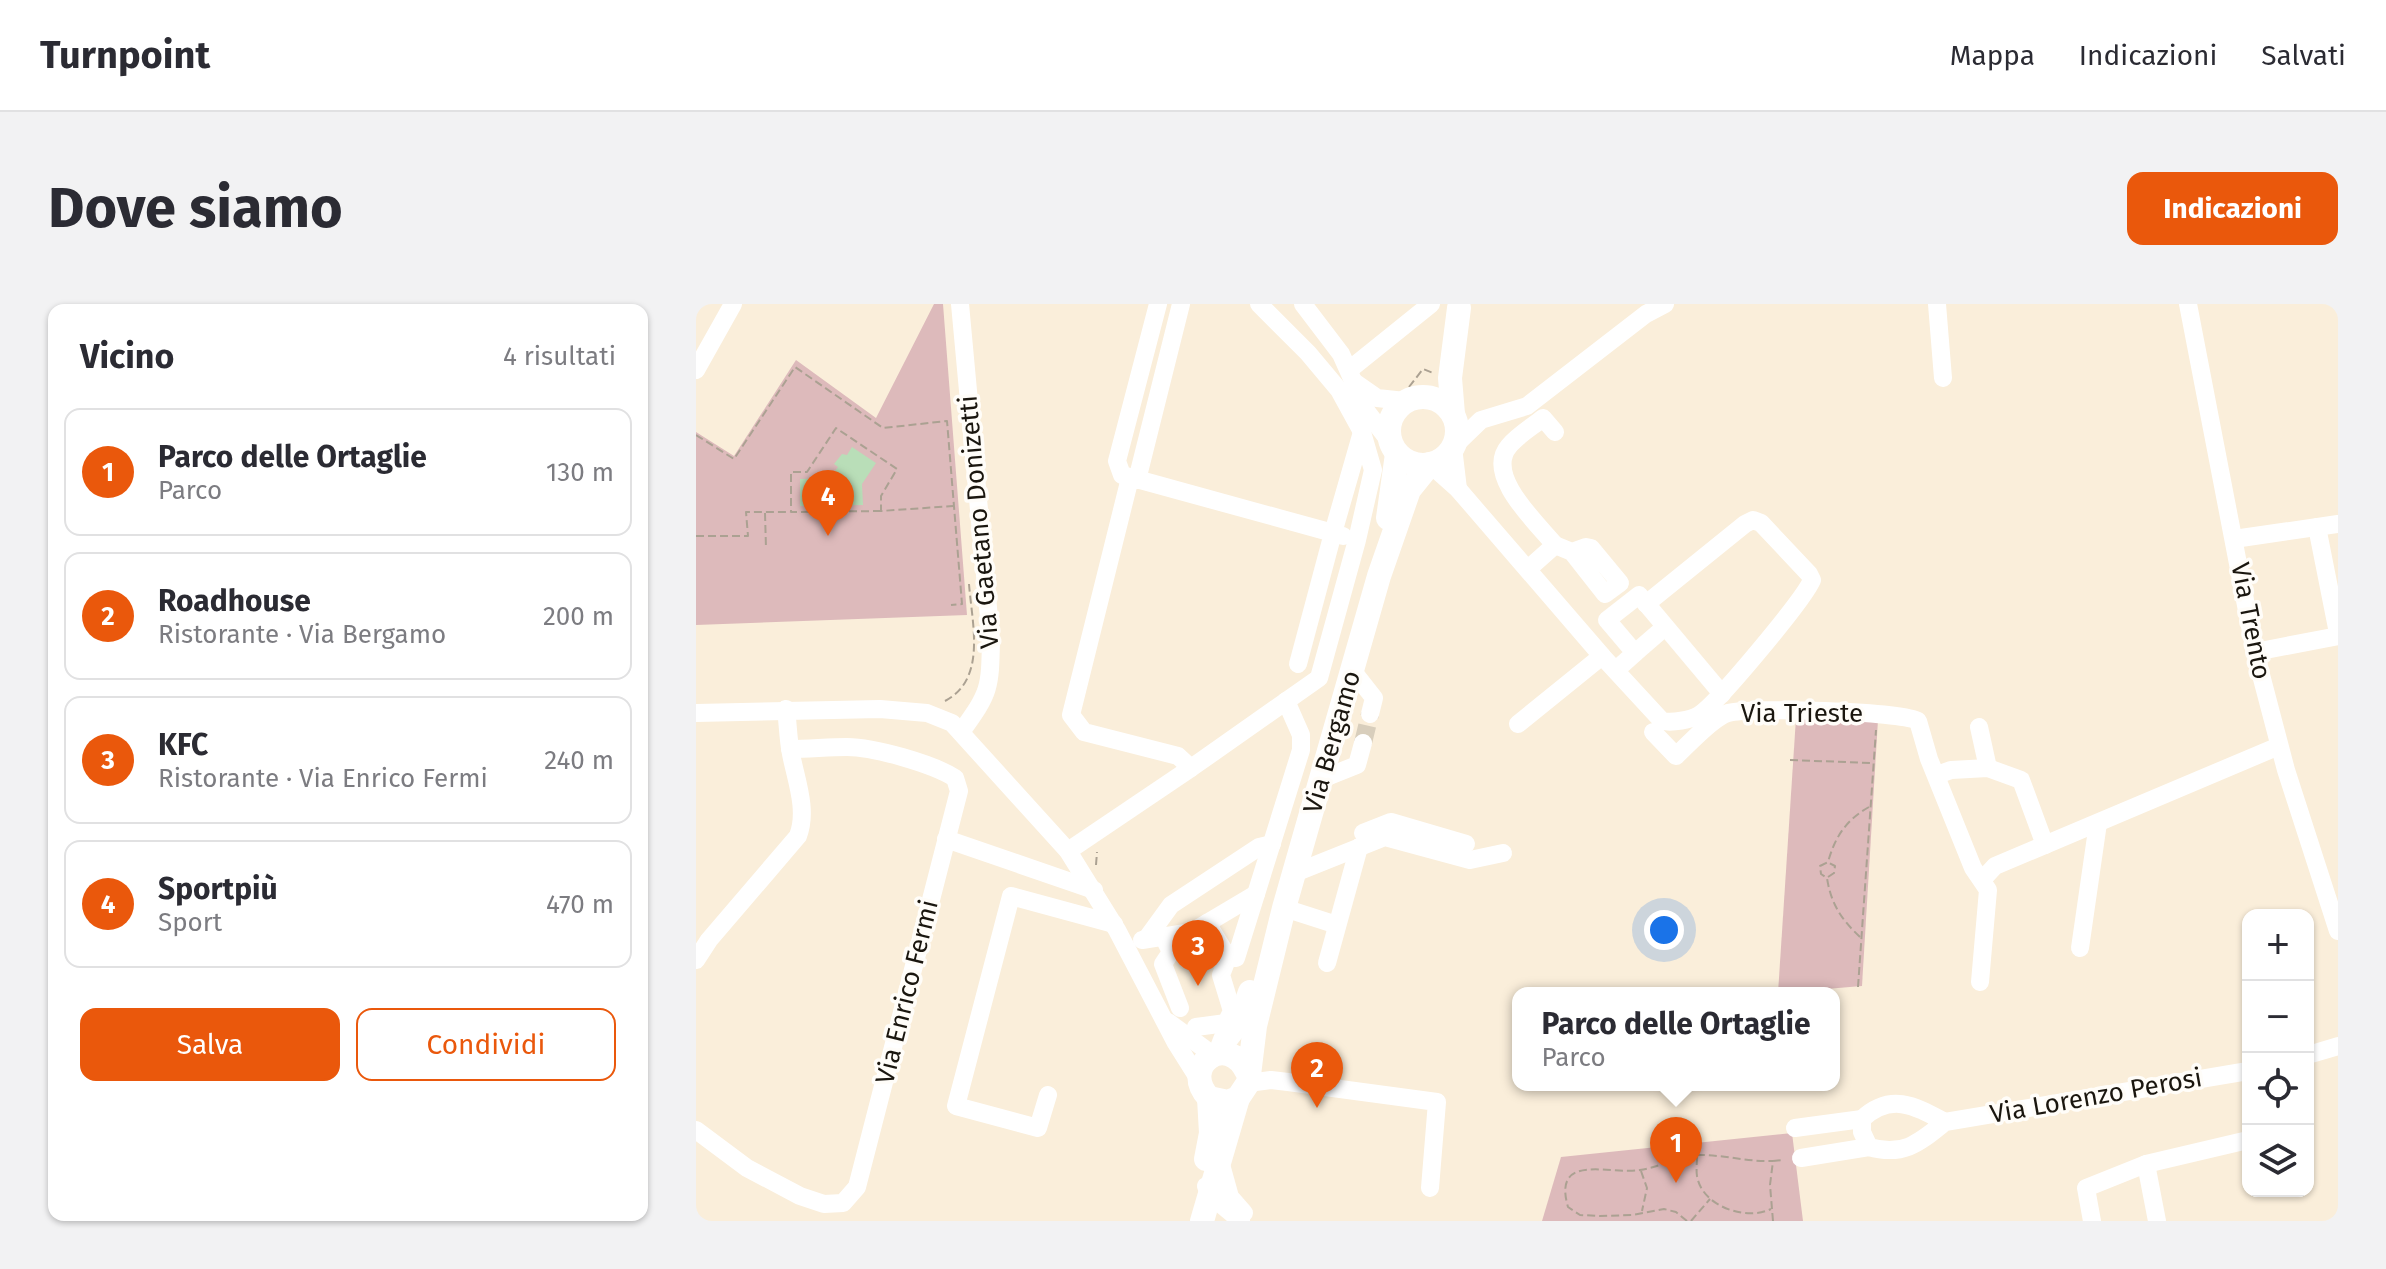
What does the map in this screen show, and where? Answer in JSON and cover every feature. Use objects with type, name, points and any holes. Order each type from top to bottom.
[{"type":"main road","points":[[1459,306],[1450,378],[1457,431],[1453,447],[1444,458],[1418,465],[1407,461],[1394,448],[1389,427],[1394,412],[1434,374],[1459,306]]},
{"type":"main road","points":[[1408,397],[1438,400],[1453,414]]},
{"type":"main road","name":"Via Bergamo","points":[[1379,576],[1394,448]]},
{"type":"main road","name":"Via Bergamo","points":[[1188,1221],[1244,1084],[1284,908],[1379,576],[1409,490],[1430,464]]},
{"type":"main road","name":"Via Bergamo","points":[[1216,1054],[1240,1021],[1284,908]]},
{"type":"main road","points":[[1216,1054],[1235,1056],[1243,1062],[1244,1084],[1228,1102],[1204,1088],[1201,1067],[1216,1054]]},
{"type":"main road","name":"Via Bergamo","points":[[1202,1221],[1210,1195],[1213,1160],[1204,1088]]},
{"type":"street","points":[[696,370],[733,304]]},
{"type":"street","name":"Via Gaetano Donizetti","points":[[960,304],[991,640],[990,679],[984,700],[961,732]]},
{"type":"street","points":[[1158,304],[1117,461],[1122,475],[1357,540]]},
{"type":"street","points":[[1181,304],[1071,715],[1084,732],[1178,756],[1191,768]]},
{"type":"street","points":[[1303,304],[1323,328],[1367,412],[1394,448]]},
{"type":"street","points":[[1350,375],[1431,304]]},
{"type":"street","points":[[1458,489],[1453,447],[1481,420],[1527,406],[1646,314],[1665,304]]},
{"type":"street","points":[[1937,304],[1943,378]]},
{"type":"street","name":"Via Trento","points":[[2188,304],[2255,652],[2279,746],[2338,931]]},
{"type":"street","points":[[1068,851],[1319,678],[1373,470],[1362,432],[1339,390],[1269,307]]},
{"type":"street","points":[[1350,375],[1377,398],[1408,397]]},
{"type":"street","points":[[1453,414],[1481,420]]},
{"type":"street","points":[[1528,569],[1563,548],[1515,496],[1504,480],[1502,468],[1508,447],[1543,418],[1555,432]]},
{"type":"street","points":[[1298,664],[1362,432]]},
{"type":"street","points":[[1430,464],[1458,489],[1662,721],[1670,723],[1698,715],[1722,694],[1812,580],[1761,523],[1753,520],[1646,604]]},
{"type":"street","points":[[2234,539],[2338,524]]},
{"type":"street","points":[[2255,652],[2338,634],[2317,527]]},
{"type":"street","points":[[1635,653],[1607,620],[1639,595],[1722,694]]},
{"type":"street","points":[[1616,670],[1665,627]]},
{"type":"street","points":[[1518,724],[1602,656]]},
{"type":"street","points":[[1352,670],[1374,698],[1370,714]]},
{"type":"street","points":[[696,702],[725,701]]},
{"type":"street","points":[[1228,957],[1236,958],[1301,750],[1301,735],[1286,701]]},
{"type":"street","points":[[696,960],[709,940],[798,836],[803,814],[790,749],[786,709]]},
{"type":"street","points":[[696,713],[880,709],[927,713],[952,723],[1095,883],[1127,948],[1173,1014],[1216,1054]]},
{"type":"street","name":"Via Trieste","points":[[1653,732],[1676,756],[1727,713],[1877,713],[1908,716],[1918,721],[1929,759],[1973,868],[1988,890],[1980,982]]},
{"type":"street","points":[[1979,727],[1988,768]]},
{"type":"street","points":[[1322,779],[1357,765],[1363,743]]},
{"type":"street","points":[[1983,879],[1995,866],[2279,746]]},
{"type":"street","name":"Via Enrico Fermi","points":[[696,1130],[747,1168],[800,1196],[824,1204],[843,1203],[857,1187],[959,791],[955,778],[940,769],[851,747],[790,749]]},
{"type":"street","points":[[1937,775],[1951,770],[1988,768],[2021,780],[2045,845]]},
{"type":"street","points":[[1297,865],[1391,822],[1466,844]]},
{"type":"street","points":[[2080,948],[2098,823]]},
{"type":"street","points":[[1297,865],[1385,837],[1470,860],[1503,853]]},
{"type":"street","points":[[946,839],[1095,883]]},
{"type":"street","points":[[1155,937],[1171,905],[1259,847],[1272,844]]},
{"type":"street","points":[[1327,963],[1359,847]]},
{"type":"street","points":[[1127,948],[1155,937],[1192,932],[1256,894]]},
{"type":"street","points":[[1048,1095],[1038,1128],[956,1106],[1011,896],[1114,924]]},
{"type":"street","points":[[1284,908],[1337,925]]},
{"type":"street","points":[[1207,923],[1228,957]]},
{"type":"street","points":[[1155,937],[1171,952],[1163,964],[1176,1043],[1204,1088]]},
{"type":"street","points":[[1196,1027],[1226,1023],[1232,1011],[1221,975],[1228,957]]},
{"type":"street","points":[[2314,1053],[2338,1046]]},
{"type":"street","name":"Via Lorenzo Perosi","points":[[1801,1158],[1869,1147],[1882,1151],[1914,1146],[1945,1122],[2242,1072]]},
{"type":"street","points":[[1244,1084],[1271,1080],[1437,1102],[1430,1188]]},
{"type":"street","points":[[1795,1128],[1862,1119],[1874,1108],[1908,1103],[1945,1122]]},
{"type":"street","points":[[1862,1119],[1862,1132],[1869,1147]]},
{"type":"street","points":[[2092,1221],[2086,1188],[2146,1164],[2242,1141]]},
{"type":"street","points":[[1213,1160],[1230,1197],[1252,1221]]},
{"type":"street","points":[[2146,1164],[2157,1221]]},
{"type":"street","points":[[1210,1195],[1229,1219]]},
{"type":"path","points":[[696,435],[734,459],[795,367],[883,428],[947,421],[962,604],[951,605]]},
{"type":"path","points":[[1408,397],[1423,369],[1434,374]]},
{"type":"path","points":[[791,512],[791,472],[807,472],[836,428],[897,469],[881,496],[881,511]]},
{"type":"path","points":[[696,536],[748,536],[746,512],[881,511],[954,506]]},
{"type":"path","points":[[765,512],[766,548]]},
{"type":"path","points":[[944,702],[958,694],[972,672],[974,648],[969,586]]},
{"type":"path","points":[[1858,987],[1877,713]]},
{"type":"path","points":[[1790,760],[1873,763]]},
{"type":"path","points":[[1861,938],[1835,909],[1827,878],[1821,874],[1820,866],[1828,862],[1842,829],[1855,815],[1870,807]]},
{"type":"path","points":[[1095,883],[1096,855],[1102,843]]},
{"type":"path","points":[[1827,878],[1834,873],[1835,866],[1828,862]]},
{"type":"path","points":[[1711,1198],[1689,1221],[1676,1212],[1664,1209],[1642,1213],[1580,1215],[1568,1207],[1564,1193],[1568,1178],[1579,1169],[1641,1170],[1667,1160],[1697,1155],[1749,1162],[1801,1158]]},
{"type":"path","points":[[1697,1155],[1697,1179],[1711,1198],[1727,1210],[1744,1215],[1771,1209]]},
{"type":"path","points":[[1773,1161],[1770,1185],[1773,1221]]},
{"type":"path","points":[[1641,1170],[1647,1188],[1642,1213]]},
{"type":"shaded area","points":[[934,304],[943,304],[967,615],[696,625],[696,432],[734,456],[796,360],[876,418]]},
{"type":"shaded area","points":[[852,447],[876,463],[862,484],[863,505],[800,506],[800,479],[830,478],[838,467],[834,464]]},
{"type":"shaded area","points":[[1796,718],[1878,720],[1862,986],[1778,987]]},
{"type":"shaded area","points":[[1792,1133],[1803,1221],[1542,1221],[1561,1157]]},
{"type":"tunnel","points":[[1363,743],[1370,714]]},
{"type":"place","name":"Sportpiù","points":[[828,536]]},
{"type":"place","name":"KFC","points":[[1198,986]]},
{"type":"place","name":"Roadhouse","points":[[1317,1108]]},
{"type":"place","name":"Parco delle Ortaglie","points":[[1676,1183]]}]
